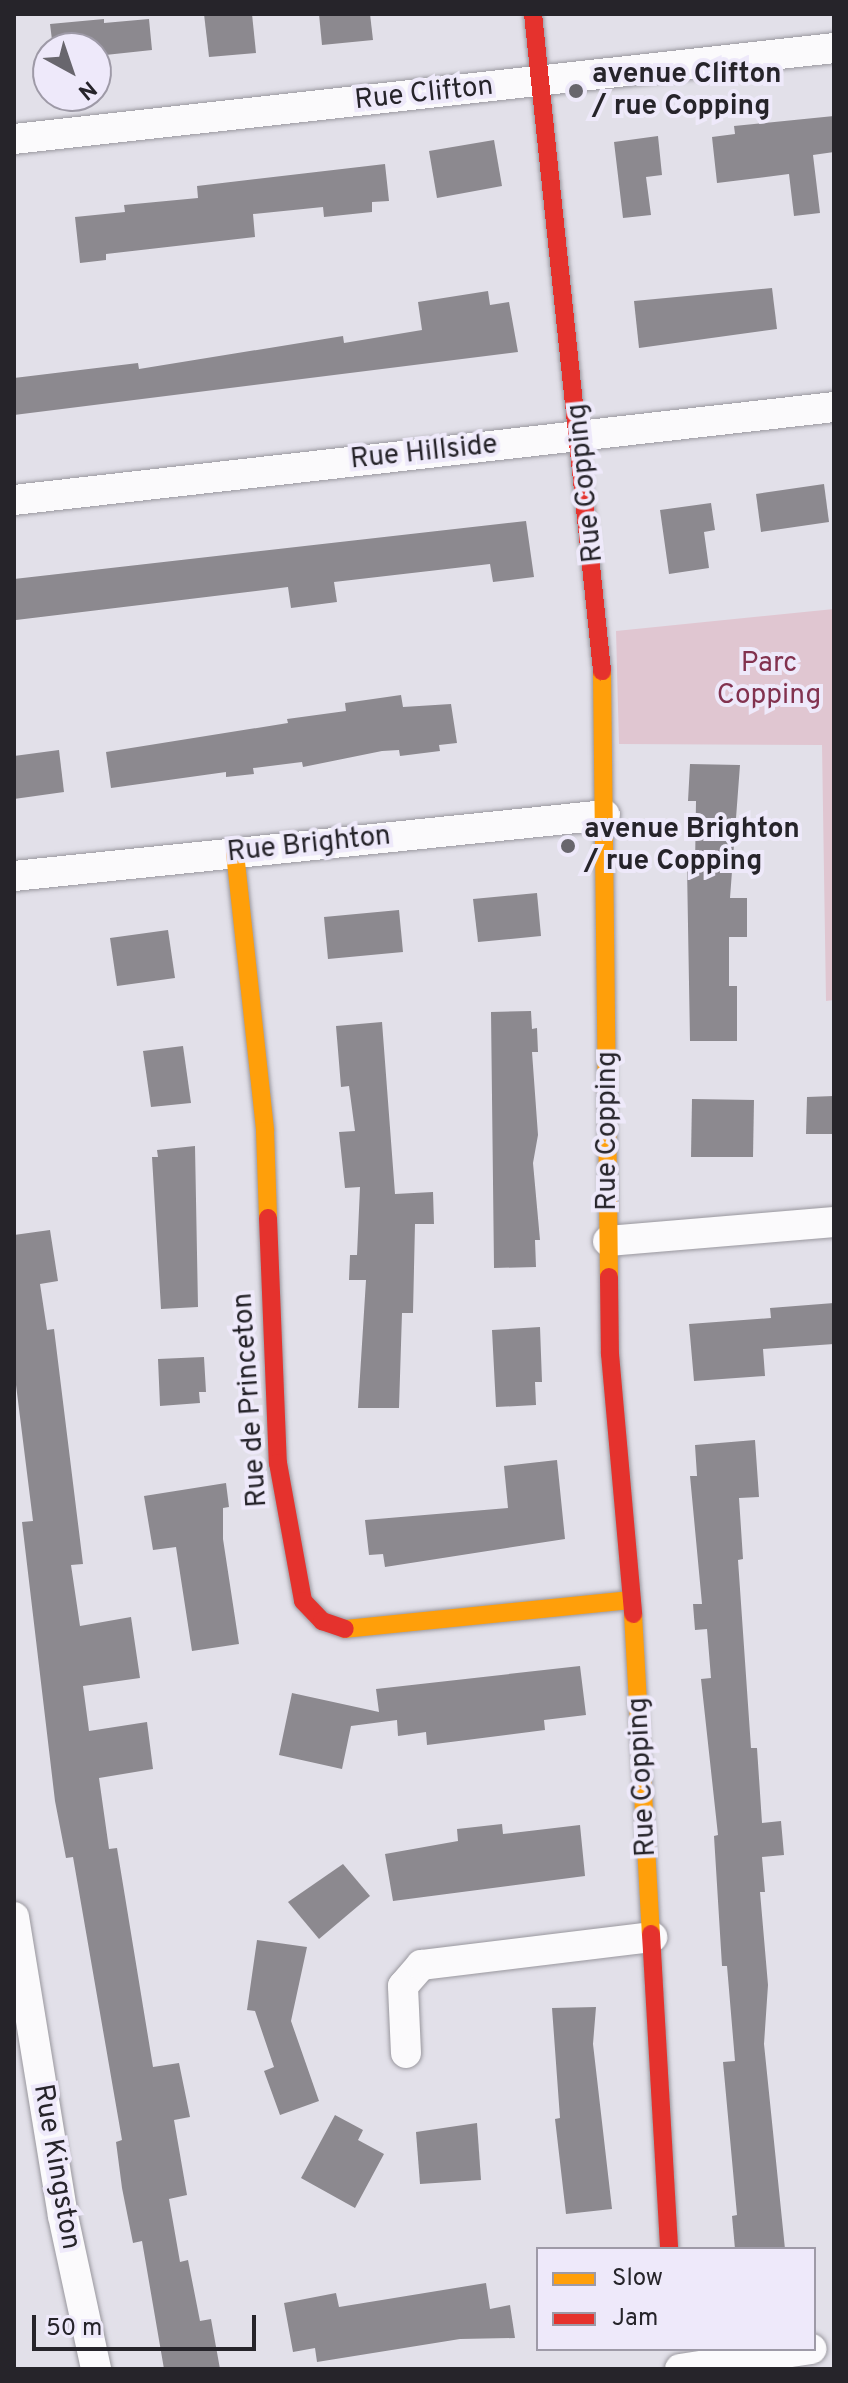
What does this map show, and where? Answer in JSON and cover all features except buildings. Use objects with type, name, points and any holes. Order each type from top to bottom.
[{"type":"street","name":"Rue Copping","points":[[533,14],[582,436],[605,686],[608,1241],[612,1395],[632,1600],[669,2247]]},
{"type":"street","name":"Rue Clifton","points":[[14,139],[834,48]]},
{"type":"street","name":"Rue Hillside","points":[[14,500],[834,407]]},
{"type":"street","name":"Rue Brighton","points":[[14,876],[605,815]]},
{"type":"street","name":"Rue de Princeton","points":[[235,853],[265,1131],[278,1463],[303,1601],[322,1621],[348,1630],[632,1600]]},
{"type":"street","points":[[608,1241],[834,1222]]},
{"type":"street","name":"Rue Kingston","points":[[14,1917],[63,2216],[96,2369]]},
{"type":"street","points":[[406,2053],[403,1986],[421,1965],[652,1937]]},
{"type":"street","points":[[680,2369],[799,2351]]},
{"type":"green space","name":"Parc Copping","points":[[834,609],[834,1000],[826,1001],[822,745],[619,744],[616,631]]},
{"type":"traffic: slow","points":[[602,671],[609,1277]]},
{"type":"traffic: slow","points":[[235,853],[265,1131],[268,1218]]},
{"type":"traffic: slow","points":[[345,1629],[632,1600]]},
{"type":"traffic: slow","points":[[633,1614],[651,1934]]},
{"type":"traffic: jam","points":[[533,14],[602,671]]},
{"type":"traffic: jam","points":[[268,1218],[278,1463],[303,1601],[322,1621],[345,1629]]},
{"type":"traffic: jam","points":[[609,1277],[610,1354],[633,1614]]},
{"type":"traffic: jam","points":[[651,1934],[669,2247]]},
{"type":"place","name":"avenue Clifton / rue Copping","points":[[576,91]]},
{"type":"place","name":"avenue Brighton / rue Copping","points":[[568,846]]}]
